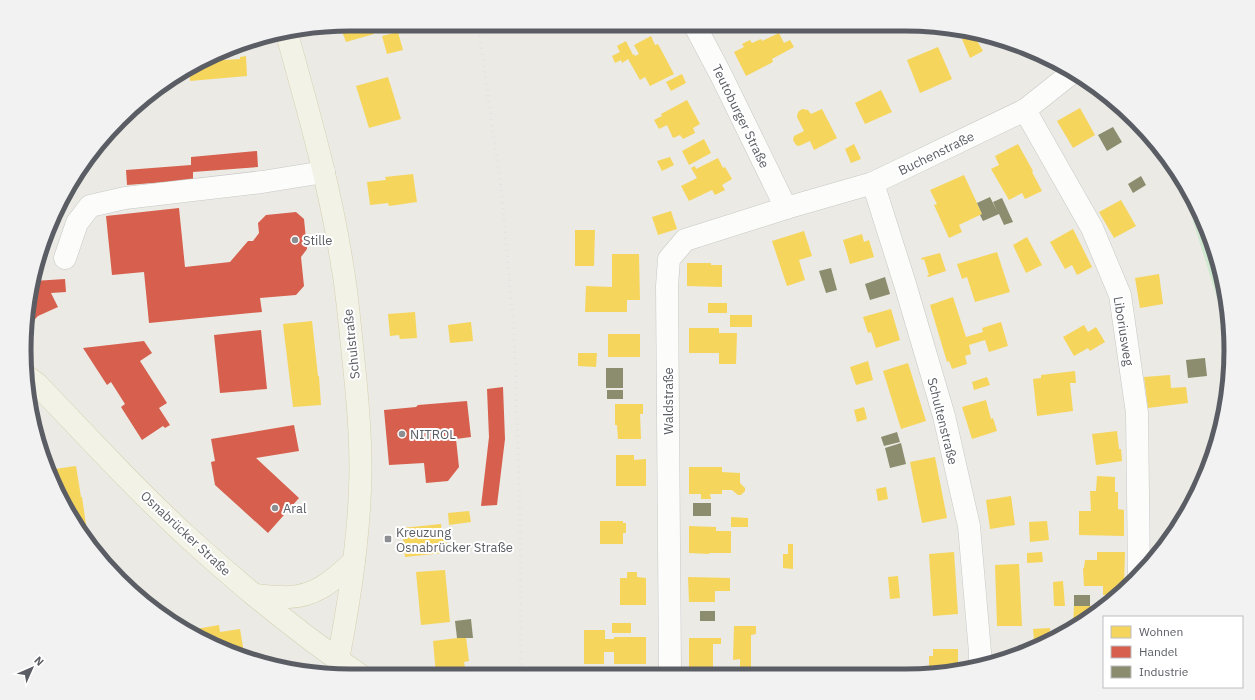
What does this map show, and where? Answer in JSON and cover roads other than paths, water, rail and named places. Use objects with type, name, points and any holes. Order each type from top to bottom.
[{"type":"main road","name":"Schulstraße","points":[[288,37],[324,172],[342,264],[356,379],[360,488],[358,530],[346,616],[336,668]]},
{"type":"main road","name":"Osnabrücker Straße","points":[[33,381],[192,541],[336,668]]},
{"type":"main road","points":[[254,595],[283,598],[300,596],[319,590],[336,579],[354,561]]},
{"type":"street","name":"Teutoburger Straße","points":[[698,31],[721,75],[786,208]]},
{"type":"street","name":"Buchenstraße","points":[[786,208],[873,183],[1025,110],[1068,76]]},
{"type":"street","name":"Liboriusweg","points":[[1025,110],[1092,228],[1120,295],[1137,413],[1140,566]]},
{"type":"street","points":[[65,258],[77,223],[90,206],[125,198],[262,182],[324,172]]},
{"type":"street","name":"Schultenstraße","points":[[873,183],[944,416],[967,518],[980,660]]},
{"type":"street","name":"Waldstraße","points":[[670,669],[667,286],[669,259],[685,240],[786,208]]},
{"type":"railway","points":[[478,31],[501,188],[514,331],[520,514],[521,669]]},
{"type":"place","name":"Stille","points":[[295,240]]},
{"type":"place","name":"NITROL","points":[[402,434]]},
{"type":"place","name":"Aral","points":[[275,508]]},
{"type":"place","name":"Kreuzung Osnabrücker Straße","points":[[388,539]]}]
